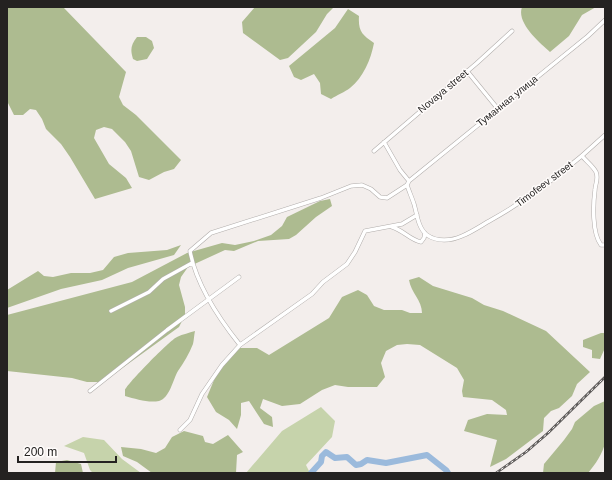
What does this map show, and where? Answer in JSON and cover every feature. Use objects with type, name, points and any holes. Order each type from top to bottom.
[{"type":"street","name":"Туманная улица","points":[[192,263],[190,251],[211,234],[321,198],[351,186],[362,185],[371,189],[380,196],[387,198],[408,183],[588,36],[605,20]]},
{"type":"street","name":"Novaya street","points":[[374,150],[512,31]]},
{"type":"street","points":[[467,71],[498,109]]},
{"type":"street","name":"Timofeev street","points":[[425,233],[433,238],[446,240],[463,236],[478,228],[517,205],[582,156],[605,135]]},
{"type":"street","points":[[384,142],[408,183],[417,215],[425,233],[424,238],[421,242],[417,241],[399,229],[389,226]]},
{"type":"street","points":[[582,156],[596,172],[597,180],[595,187],[594,211],[596,230],[598,241],[601,245],[605,245]]},
{"type":"street","points":[[180,430],[190,420],[202,394],[222,364],[240,345],[312,294],[323,282],[346,264],[355,252],[365,231],[402,224],[417,215]]},
{"type":"street","points":[[112,311],[149,292],[163,279],[192,263],[222,322],[240,345]]},
{"type":"street","points":[[90,391],[239,277]]},
{"type":"green space","points":[[7,7],[63,7],[126,72],[119,97],[123,105],[136,115],[181,160],[174,169],[164,172],[149,180],[139,177],[131,151],[125,142],[112,129],[104,127],[96,130],[94,138],[109,164],[126,178],[132,188],[95,199],[70,157],[61,144],[46,129],[36,110],[30,109],[23,115],[14,115],[7,101]]},
{"type":"green space","points":[[255,7],[334,7],[327,14],[316,32],[288,58],[280,60],[243,33],[242,22]]},
{"type":"green space","points":[[522,7],[596,7],[582,15],[569,36],[550,52],[535,38],[522,20]]},
{"type":"green space","points":[[348,9],[359,16],[360,29],[366,38],[374,43],[369,62],[363,74],[355,84],[331,99],[321,94],[320,83],[314,74],[301,80],[294,77],[289,66],[335,28]]},
{"type":"green space","points":[[137,37],[146,37],[152,41],[154,48],[147,59],[137,61],[133,59],[132,47],[133,42]]},
{"type":"green space","points":[[330,199],[332,206],[289,239],[258,241],[234,251],[225,250],[188,267],[181,277],[179,285],[185,307],[185,315],[179,327],[103,382],[87,382],[72,378],[7,371],[7,315],[132,282],[187,253],[222,243],[235,245],[254,241],[271,235],[282,226],[287,217],[320,201]]},
{"type":"green space","points":[[181,245],[174,255],[128,268],[102,280],[61,289],[7,308],[7,290],[38,271],[44,276],[53,277],[71,273],[90,273],[103,270],[114,257],[128,253],[167,250]]},
{"type":"green space","points":[[419,277],[433,286],[472,298],[484,305],[503,311],[546,331],[590,372],[577,384],[572,396],[559,408],[551,411],[544,418],[543,431],[506,459],[490,467],[497,440],[464,431],[468,420],[487,414],[507,415],[506,410],[492,400],[463,397],[462,391],[464,380],[457,368],[420,345],[397,345],[386,351],[381,363],[385,377],[377,387],[348,387],[335,385],[322,390],[300,404],[282,406],[263,399],[260,408],[272,417],[273,427],[264,424],[249,401],[241,403],[241,415],[237,429],[229,420],[216,412],[207,397],[225,359],[240,348],[257,348],[269,355],[329,318],[342,297],[358,290],[367,295],[374,306],[384,310],[402,310],[410,313],[422,313],[422,308],[409,280]]},
{"type":"green space","points":[[195,331],[193,344],[190,351],[176,374],[169,392],[163,399],[159,401],[151,401],[125,396],[125,390],[140,371],[166,346],[177,337]]},
{"type":"green space","points":[[601,333],[605,333],[605,348],[600,359],[592,358],[592,350],[583,347],[583,340]]},
{"type":"green space","points":[[605,401],[605,443],[598,459],[588,473],[543,473],[544,464],[564,440],[575,422],[594,406]]},
{"type":"green space","points":[[321,407],[335,421],[332,437],[306,465],[310,473],[246,473],[282,431]]},
{"type":"green space","points":[[184,431],[203,436],[205,442],[213,444],[228,435],[243,452],[237,455],[236,473],[152,473],[137,462],[123,456],[121,447],[141,449],[156,453],[165,448],[172,437]]},
{"type":"green space","points":[[83,437],[104,440],[122,459],[141,473],[93,473],[90,470],[84,453],[64,446]]},
{"type":"green space","points":[[67,460],[81,464],[83,473],[55,473],[56,462]]},
{"type":"waterway","points":[[311,473],[321,462],[322,456],[326,452],[335,458],[347,457],[356,465],[367,460],[386,463],[427,455],[448,473]]},
{"type":"railway","points":[[496,473],[526,452],[548,433],[605,377]]}]
